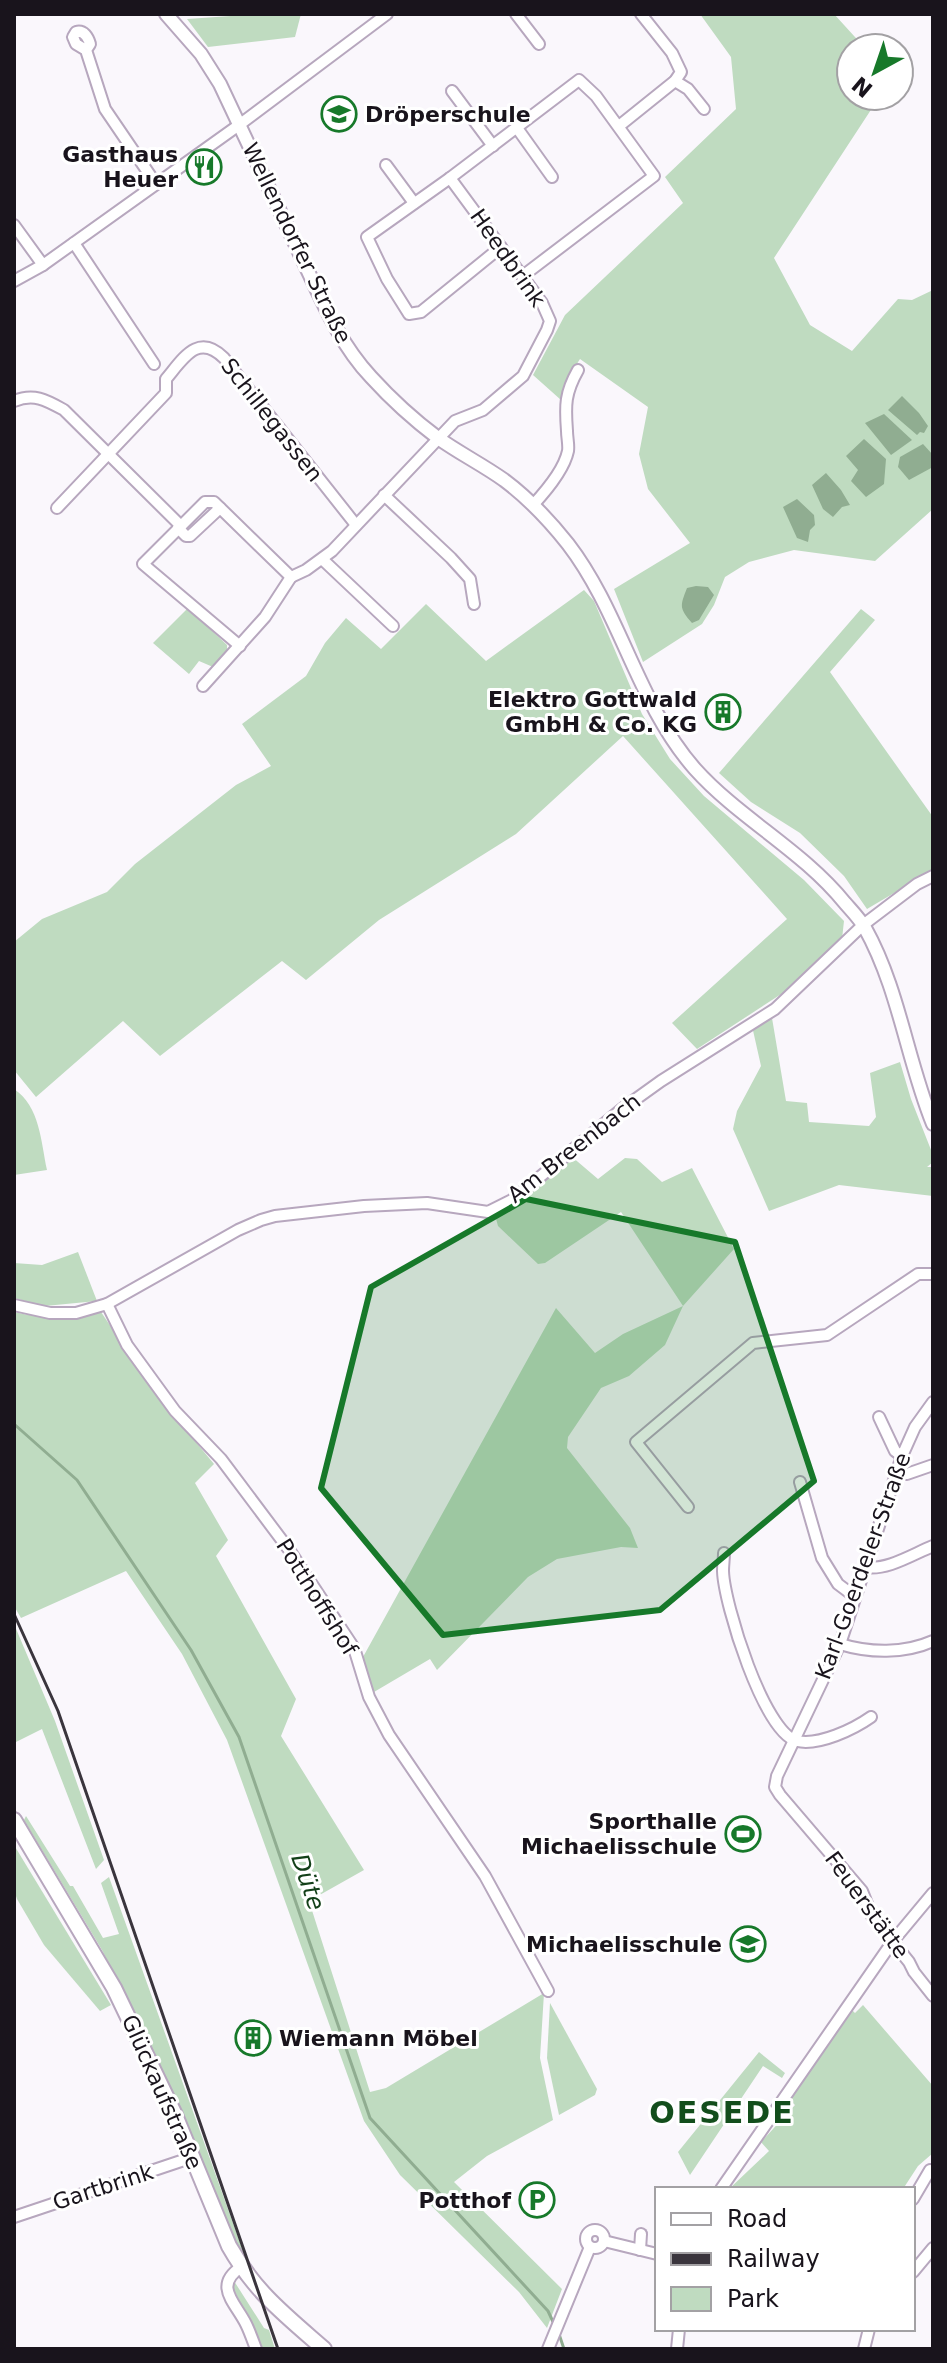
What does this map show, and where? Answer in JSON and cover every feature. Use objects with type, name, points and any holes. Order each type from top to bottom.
[{"type":"main road","name":"Glückaufstraße","points":[[14,1820],[114,1988],[156,2071],[229,2246],[241,2267],[259,2291],[324,2349]]},
{"type":"street","name":"Wellendorfer Straße","points":[[166,14],[201,54],[220,84],[319,297],[346,344],[368,374],[439,438],[505,481],[533,505],[580,561],[605,605],[652,706],[672,739],[696,769],[735,807],[834,889],[863,925],[882,964],[933,1124]]},
{"type":"street","points":[[14,281],[43,265],[239,125],[387,14]]},
{"type":"street","points":[[516,14],[539,44]]},
{"type":"street","points":[[619,126],[675,81],[681,72],[672,53],[641,14]]},
{"type":"street","points":[[86,50],[105,109],[156,184]]},
{"type":"street","points":[[501,247],[421,312],[409,314],[387,279],[367,237],[579,80],[596,96],[654,176],[524,275]]},
{"type":"street","points":[[675,81],[688,89],[704,109]]},
{"type":"street","points":[[452,91],[493,146]]},
{"type":"street","points":[[517,128],[552,177]]},
{"type":"street","points":[[386,165],[414,203]]},
{"type":"street","name":"Heedbrink","points":[[291,577],[322,559],[455,421],[483,410],[523,376],[547,330],[550,321],[542,303],[450,178]]},
{"type":"street","points":[[14,225],[43,265]]},
{"type":"street","points":[[74,243],[154,364]]},
{"type":"street","name":"Schillegassen","points":[[109,454],[166,393],[166,379],[189,353],[208,346],[216,351],[356,525]]},
{"type":"street","points":[[533,505],[564,461],[568,449],[565,409],[568,387],[578,370]]},
{"type":"street","points":[[14,401],[40,397],[64,410],[179,527]]},
{"type":"street","points":[[57,508],[109,454]]},
{"type":"street","points":[[384,495],[470,579],[474,604]]},
{"type":"street","points":[[203,686],[240,646],[265,617],[291,577],[214,502],[205,502],[143,564],[240,646]]},
{"type":"street","points":[[322,559],[393,626]]},
{"type":"street","name":"Am Breenbach","points":[[14,1305],[50,1313],[76,1313],[107,1304],[238,1230],[275,1216],[427,1203],[488,1212],[512,1200],[622,1109],[661,1081],[775,1009],[863,925],[917,884],[933,876]]},
{"type":"street","points":[[688,1507],[636,1442],[753,1343],[827,1335],[918,1274],[933,1274]]},
{"type":"street","name":"Potthoffshof","points":[[107,1304],[127,1345],[175,1411],[230,1470],[290,1551],[354,1648],[369,1697],[389,1735],[485,1876],[548,1991]]},
{"type":"street","name":"Karl-Goerdeler-Straße","points":[[777,1776],[840,1644],[902,1456],[915,1427],[933,1402]]},
{"type":"street","points":[[879,1417],[895,1451],[902,1456]]},
{"type":"street","points":[[898,1472],[907,1474],[933,1465]]},
{"type":"street","points":[[800,1482],[822,1558],[838,1584],[854,1596]]},
{"type":"street","points":[[865,1567],[883,1567],[933,1546]]},
{"type":"street","points":[[724,1553],[723,1572],[729,1604],[746,1662],[769,1713],[785,1733],[795,1741],[811,1742],[859,1726],[871,1717]]},
{"type":"street","points":[[840,1644],[889,1651],[920,1647],[933,1641]]},
{"type":"street","name":"Feuerstätte","points":[[777,1776],[775,1787],[780,1795],[862,1891],[872,1916],[933,1996]]},
{"type":"street","points":[[722,2187],[893,1941],[933,1893]]},
{"type":"street","name":"Gartbrink","points":[[14,2217],[193,2157]]},
{"type":"street","points":[[915,2196],[930,2170]]},
{"type":"street","points":[[590,2247],[585,2239],[590,2231],[596,2229],[602,2232],[604,2241]]},
{"type":"street","points":[[640,2250],[641,2234]]},
{"type":"street","points":[[604,2241],[655,2254]]},
{"type":"street","points":[[590,2247],[599,2247],[604,2241]]},
{"type":"street","points":[[549,2347],[590,2247]]},
{"type":"street","points":[[915,2270],[933,2248]]},
{"type":"street","points":[[241,2267],[233,2273],[226,2286],[256,2349]]},
{"type":"highlighted area","points":[[526,1199],[735,1242],[814,1481],[660,1610],[443,1635],[321,1488],[371,1287]]},
{"type":"green space","points":[[301,14],[295,37],[208,47],[187,19]]},
{"type":"green space","points":[[700,14],[834,14],[850,32],[835,32],[835,112],[870,112],[774,258],[810,325],[852,351],[898,299],[912,300],[933,290],[933,509],[875,561],[794,550],[749,562],[725,577],[714,605],[702,624],[643,662],[614,589],[690,543],[648,489],[639,454],[648,407],[580,359],[568,378],[561,400],[533,375],[565,315],[683,203],[665,177],[736,109],[731,57]]},
{"type":"green space","points":[[584,590],[594,601],[642,714],[670,759],[704,796],[804,880],[844,921],[842,939],[792,987],[697,1049],[672,1023],[787,919],[623,736],[516,834],[379,920],[306,980],[282,961],[160,1056],[123,1021],[36,1097],[14,1070],[14,942],[42,919],[107,892],[135,864],[236,785],[271,766],[242,724],[306,676],[325,643],[346,618],[381,649],[426,604],[486,661]]},
{"type":"green space","points":[[188,608],[227,645],[227,650],[213,667],[199,661],[189,674],[153,643]]},
{"type":"green space","points":[[861,609],[875,620],[830,672],[933,817],[933,870],[867,909],[844,876],[800,833],[751,802],[719,773]]},
{"type":"green space","points":[[772,1018],[786,1101],[807,1103],[809,1122],[869,1126],[876,1117],[870,1073],[900,1062],[933,1155],[933,1162],[927,1167],[933,1167],[933,1196],[839,1185],[769,1211],[733,1129],[737,1111],[761,1066],[752,1026]]},
{"type":"green space","points":[[14,1089],[23,1096],[34,1115],[47,1170],[14,1175]]},
{"type":"green space","points":[[571,1156],[598,1179],[625,1158],[637,1159],[662,1182],[692,1168],[734,1249],[683,1306],[621,1212],[545,1263],[538,1264],[498,1226],[495,1215]]},
{"type":"green space","points":[[78,1252],[97,1301],[45,1306],[14,1298],[14,1263],[42,1265]]},
{"type":"green space","points":[[683,1306],[665,1345],[629,1376],[601,1388],[568,1437],[567,1448],[630,1528],[638,1548],[621,1547],[557,1559],[528,1577],[437,1670],[430,1659],[374,1692],[363,1657],[556,1308],[595,1353],[623,1334]]},
{"type":"green space","points":[[14,1312],[58,1317],[101,1312],[157,1395],[214,1464],[195,1483],[228,1540],[216,1556],[296,1699],[281,1736],[364,1870],[309,1901],[370,2092],[386,2088],[544,1993],[540,2058],[553,2120],[487,2156],[454,2182],[562,2289],[547,2328],[519,2292],[400,2175],[364,2121],[227,1740],[182,1654],[126,1571],[21,1618],[14,1606]]},
{"type":"green space","points":[[14,1624],[55,1721],[104,1860],[96,1869],[42,1729],[14,1743]]},
{"type":"green space","points":[[26,1816],[103,1938],[119,1934],[101,1883],[109,1877],[248,2265],[239,2254],[161,2069],[102,1950],[24,1820]]},
{"type":"green space","points":[[14,1845],[111,2005],[100,2011],[44,1945],[14,1890]]},
{"type":"green space","points":[[550,2003],[597,2089],[595,2095],[559,2115],[547,2058]]},
{"type":"green space","points":[[863,2005],[933,2086],[933,2153],[918,2166],[904,2187],[731,2187],[769,2151],[761,2142],[795,2105],[789,2099],[852,2010],[855,2013]]},
{"type":"green space","points":[[759,2052],[785,2073],[782,2078],[763,2066],[690,2175],[678,2152]]},
{"type":"green space","points":[[234,2281],[264,2328],[269,2330],[275,2349],[260,2349],[232,2286]]},
{"type":"shaded area","points":[[902,396],[928,426],[924,433],[917,435],[888,410]]},
{"type":"shaded area","points":[[884,414],[912,440],[891,455],[865,423]]},
{"type":"shaded area","points":[[864,439],[886,459],[884,484],[866,497],[851,481],[858,470],[846,456]]},
{"type":"shaded area","points":[[923,444],[933,455],[933,467],[909,480],[898,467],[900,457]]},
{"type":"shaded area","points":[[826,473],[850,505],[842,507],[833,517],[823,509],[812,485]]},
{"type":"shaded area","points":[[797,499],[814,515],[815,525],[810,530],[808,542],[797,538],[783,507]]},
{"type":"shaded area","points":[[708,587],[714,595],[699,620],[692,623],[682,603],[687,588]]},
{"type":"waterway","name":"Düte","points":[[14,1424],[77,1480],[191,1650],[239,1737],[370,2118],[548,2311],[554,2324]]},
{"type":"waterway","name":"Düte","points":[[558,2331],[564,2349]]},
{"type":"railway","points":[[14,1614],[58,1711],[278,2349]]},
{"type":"place","name":"Dröperschule","points":[[339,114]]},
{"type":"place","name":"Gasthaus Heuer","points":[[204,167]]},
{"type":"place","name":"Elektro Gottwald GmbH & Co. KG","points":[[723,712]]},
{"type":"place","name":"Sporthalle Michaelisschule","points":[[743,1834]]},
{"type":"place","name":"Michaelisschule","points":[[748,1944]]},
{"type":"place","name":"Wiemann Möbel","points":[[253,2038]]},
{"type":"place","name":"Potthof","points":[[537,2200]]},
{"type":"district","name":"OESEDE","points":[[722,2112]]}]
